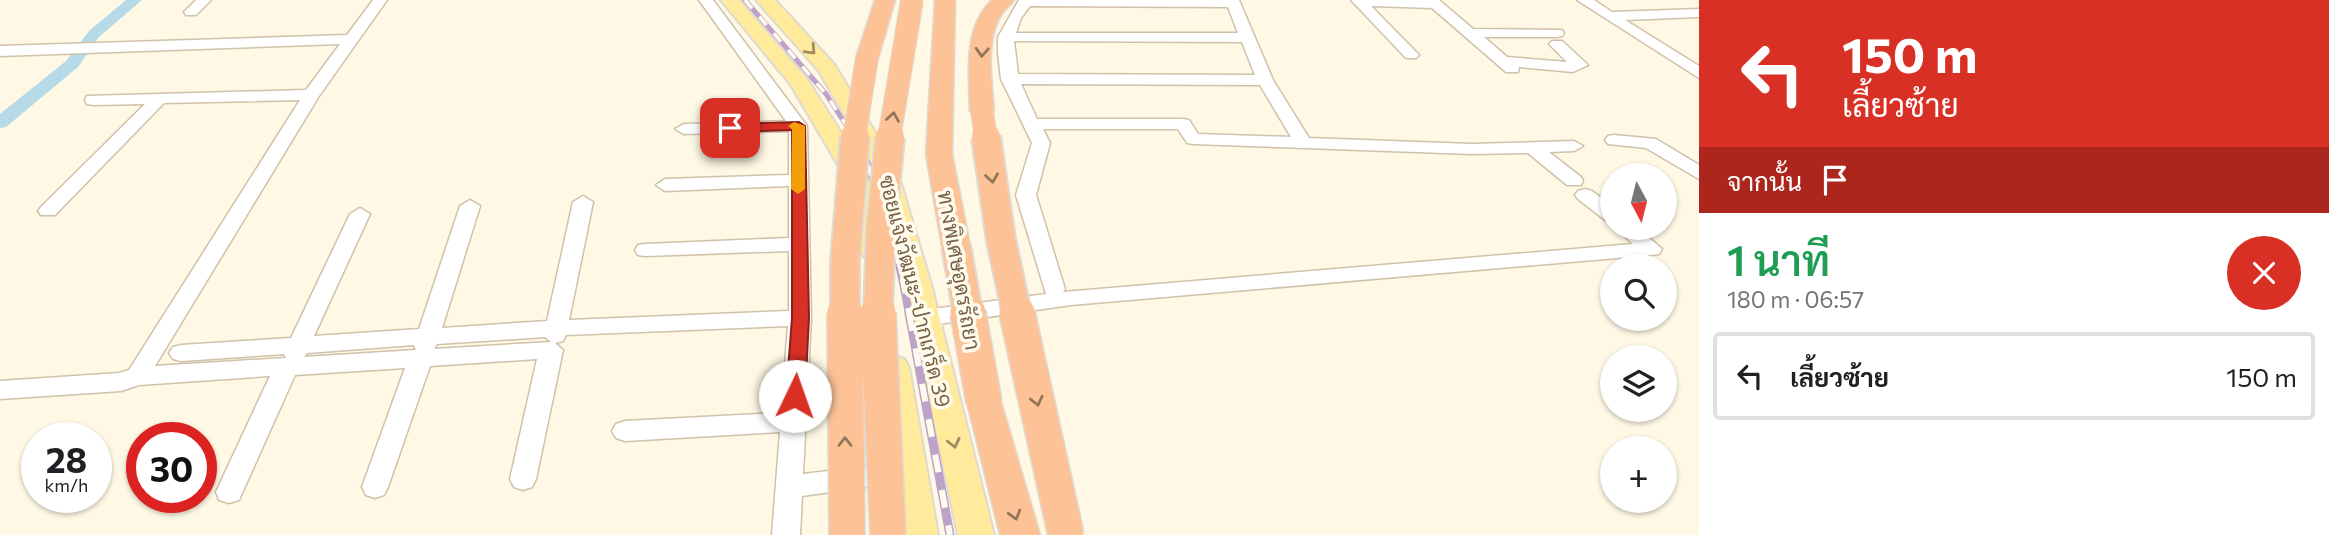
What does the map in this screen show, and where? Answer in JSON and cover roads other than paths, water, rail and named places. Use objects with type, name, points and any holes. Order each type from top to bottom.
[{"type":"highway","points":[[866,0],[864,7],[867,58]]},
{"type":"highway","points":[[847,535],[845,262],[854,141],[867,58],[885,0]]},
{"type":"highway","points":[[888,535],[878,387],[883,209],[892,119],[912,0]]},
{"type":"highway","name":"ทางพิเศษอุดรรัถยา","points":[[945,0],[939,153],[986,414],[1020,535]]},
{"type":"highway","points":[[943,44],[953,0]]},
{"type":"highway","points":[[1019,1],[997,5],[980,44],[982,111],[1001,240],[1066,535]]},
{"type":"main road","name":"ซอยแจ้งวัฒนะ-ปากเกร็ด 39","points":[[730,0],[800,83],[859,180],[882,286],[920,535]]},
{"type":"main road","name":"ซอยแจ้งวัฒนะ-ปากเกร็ด 39","points":[[765,0],[827,68],[885,167],[918,284],[976,535]]},
{"type":"street","points":[[191,12],[204,0]]},
{"type":"street","points":[[137,376],[311,95],[380,0]]},
{"type":"street","points":[[706,0],[799,126],[800,318],[786,535]]},
{"type":"street","points":[[1584,0],[1699,73]]},
{"type":"street","points":[[1662,0],[1678,14],[1699,26]]},
{"type":"street","points":[[1054,289],[1026,195],[1041,143],[1009,79],[1005,37],[1019,1],[1233,1],[1265,80],[1303,143]]},
{"type":"street","points":[[1359,1],[1433,2],[1508,66],[1580,65],[1557,38],[1470,33]]},
{"type":"street","points":[[1359,1],[1411,55]]},
{"type":"street","points":[[1609,16],[1699,13]]},
{"type":"street","points":[[1005,37],[1248,38]]},
{"type":"street","points":[[0,51],[354,39]]},
{"type":"street","points":[[1009,79],[1265,80]]},
{"type":"street","points":[[93,100],[311,95]]},
{"type":"street","points":[[48,211],[159,99]]},
{"type":"street","points":[[1032,124],[1182,124],[1193,139],[1472,149],[1574,146]]},
{"type":"street","points":[[684,129],[799,126]]},
{"type":"street","points":[[1614,140],[1640,141],[1659,146],[1699,173]]},
{"type":"street","points":[[1531,147],[1600,206]]},
{"type":"street","points":[[665,185],[798,180]]},
{"type":"street","points":[[523,479],[583,202]]},
{"type":"street","points":[[375,488],[456,256],[470,206]]},
{"type":"street","points":[[229,492],[360,214]]},
{"type":"street","points":[[925,318],[1071,298],[1652,249],[1641,240]]},
{"type":"street","points":[[645,250],[798,244]]},
{"type":"street","points":[[0,390],[121,382],[137,376],[294,355],[800,318]]},
{"type":"street","points":[[181,353],[294,355]]},
{"type":"street","points":[[625,431],[794,422]]},
{"type":"street","points":[[790,487],[910,472]]},
{"type":"waterway","points":[[0,123],[72,64],[94,34],[135,0]]},
{"type":"railway","points":[[745,0],[826,94],[855,139]]},
{"type":"railway","points":[[855,139],[888,224],[909,314]]},
{"type":"railway","points":[[909,313],[950,535]]}]
